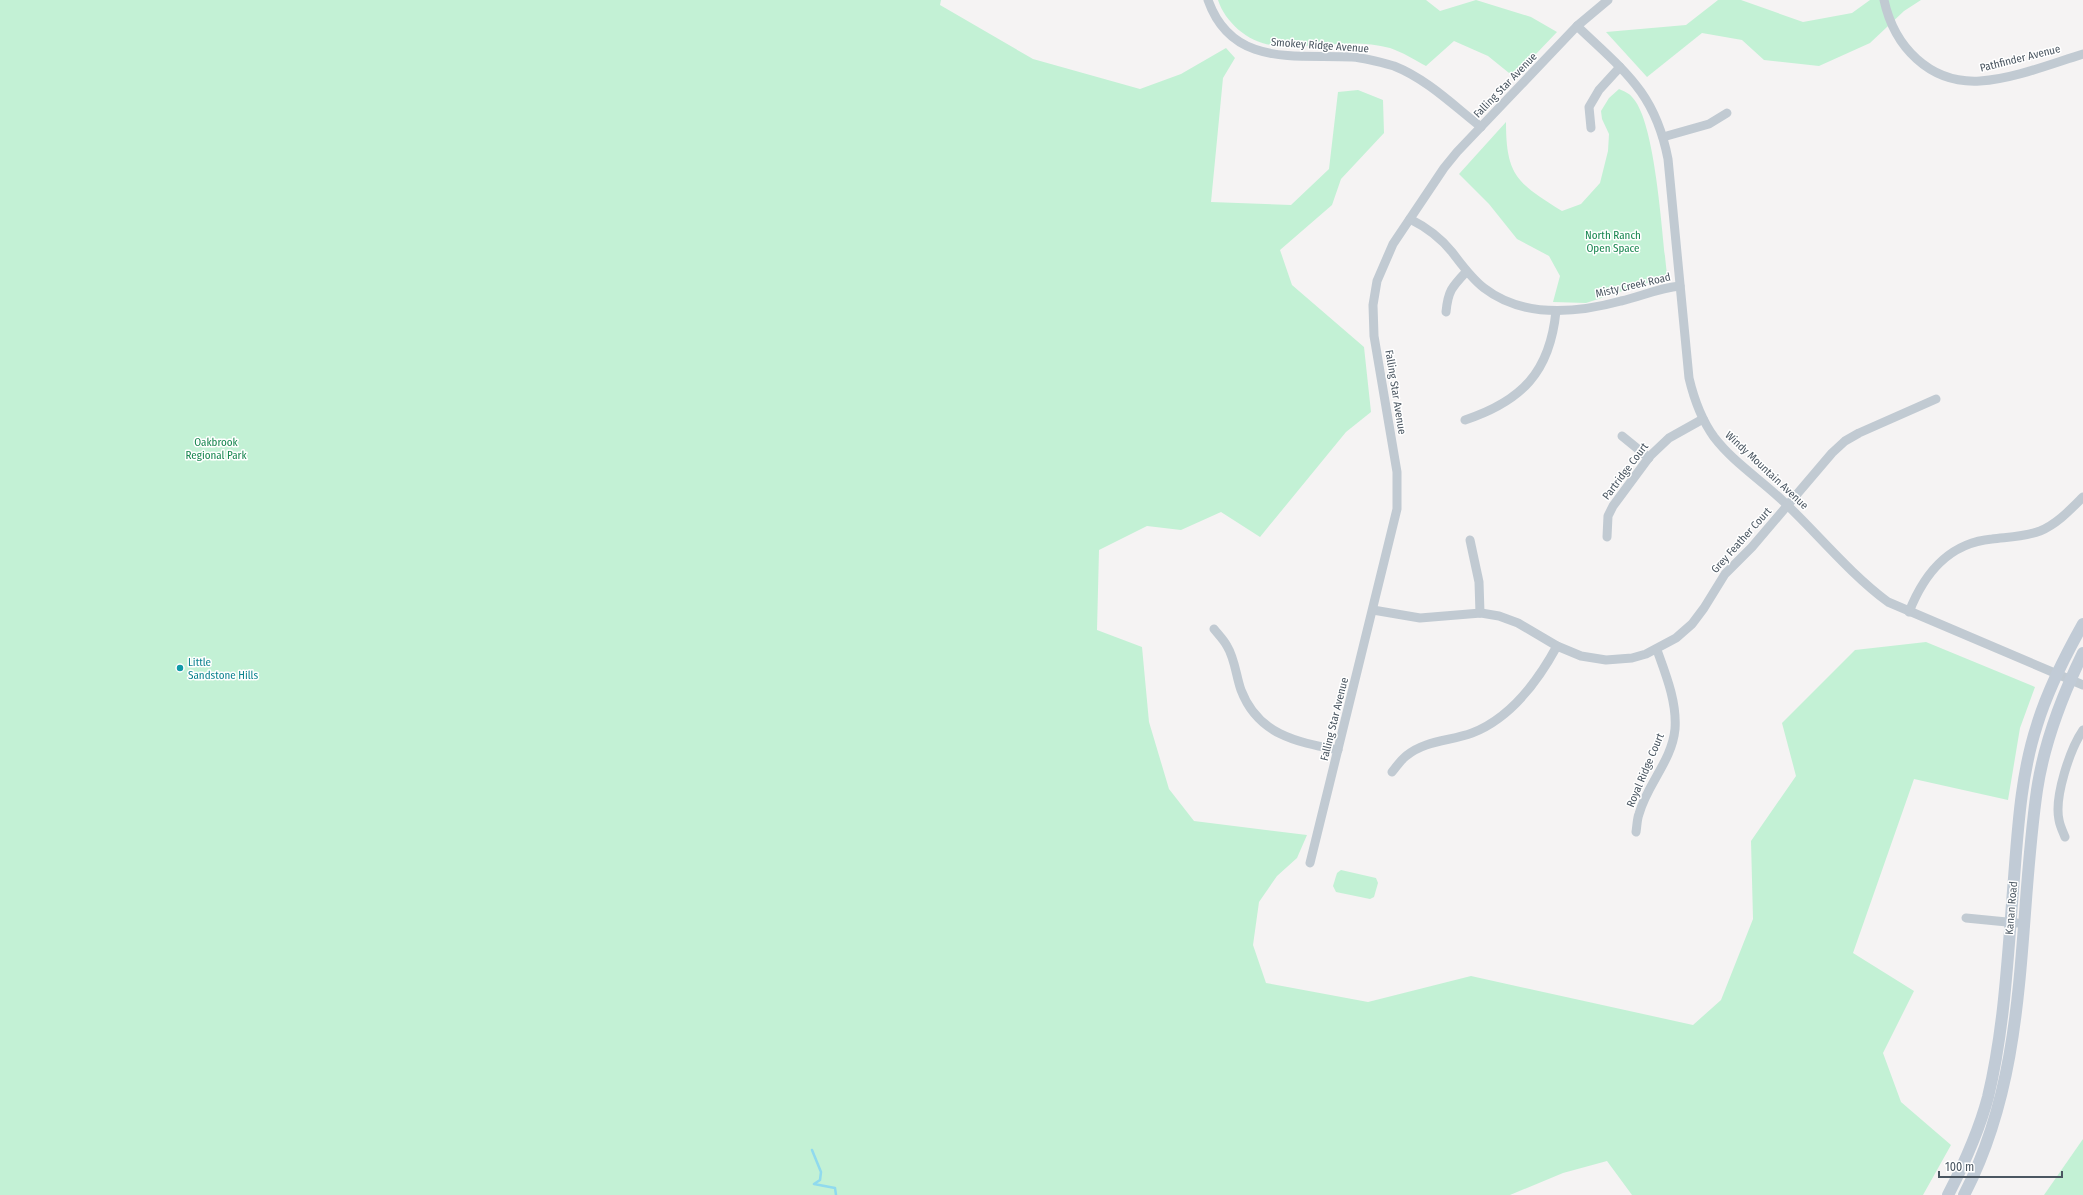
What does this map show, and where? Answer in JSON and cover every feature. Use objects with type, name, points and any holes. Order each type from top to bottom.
[{"type":"main road","name":"Kanan Road","points":[[1948,1195],[1975,1136],[1987,1098],[1996,1058],[2024,779],[2036,726],[2056,673],[2083,624]]},
{"type":"main road","name":"Kanan Road","points":[[1964,1195],[1989,1141],[2003,1091],[2016,1022],[2037,789],[2051,731],[2070,679],[2083,653]]},
{"type":"street","name":"Smokey Ridge Avenue","points":[[1208,0],[1217,18],[1225,28],[1240,41],[1256,51],[1286,56],[1353,57],[1374,60],[1394,67],[1425,83],[1481,127]]},
{"type":"street","name":"Falling Star Avenue","points":[[1310,863],[1395,523],[1398,493],[1397,472],[1374,336],[1373,305],[1377,281],[1384,261],[1444,168],[1577,26],[1608,0]]},
{"type":"street","name":"Pathfinder Avenue","points":[[1884,0],[1888,17],[1893,29],[1908,51],[1922,64],[1942,74],[1964,80],[1988,80],[2083,54]]},
{"type":"street","name":"Windy Mountain Avenue","points":[[1577,26],[1620,67],[1646,98],[1664,136],[1668,160],[1689,378],[1694,398],[1703,419],[1713,436],[1727,452],[1788,506],[1868,587],[1888,602],[2083,685]]},
{"type":"street","points":[[1591,128],[1589,107],[1599,90],[1620,67]]},
{"type":"street","points":[[1664,136],[1709,124],[1727,113]]},
{"type":"street","name":"Misty Creek Road","points":[[1410,219],[1428,228],[1440,239],[1466,272],[1483,288],[1513,305],[1556,311],[1611,304],[1654,290],[1680,286]]},
{"type":"street","points":[[1446,312],[1448,295],[1453,286],[1466,272]]},
{"type":"street","points":[[1465,420],[1487,413],[1504,404],[1531,381],[1542,364],[1549,348],[1554,330],[1556,311]]},
{"type":"street","name":"Grey Feather Court","points":[[1373,610],[1420,618],[1480,613],[1500,616],[1518,623],[1557,646],[1581,656],[1606,660],[1632,658],[1657,650],[1676,638],[1692,624],[1725,574],[1752,547],[1832,453],[1845,441],[1936,399]]},
{"type":"street","name":"Partridge Court","points":[[1607,537],[1608,516],[1613,506],[1649,458],[1669,438],[1703,419]]},
{"type":"street","points":[[1622,436],[1649,458]]},
{"type":"street","points":[[1909,612],[1923,582],[1945,558],[1972,543],[1990,539],[2026,536],[2040,531],[2054,524],[2083,497]]},
{"type":"street","points":[[1470,540],[1479,582],[1480,613]]},
{"type":"street","points":[[1214,629],[1228,646],[1242,691],[1249,706],[1259,718],[1274,731],[1289,739],[1338,750]]},
{"type":"street","points":[[1392,772],[1406,756],[1420,748],[1437,741],[1472,733],[1500,718],[1513,706],[1537,678],[1557,646]]},
{"type":"street","name":"Royal Ridge Court","points":[[1636,832],[1639,813],[1668,754],[1675,730],[1675,713],[1671,688],[1657,650]]},
{"type":"street","points":[[2065,837],[2059,819],[2060,799],[2066,763],[2074,743],[2083,730]]},
{"type":"street","points":[[1966,918],[2010,923],[2024,923]]},
{"type":"green space","name":"Oakbrook Regional Park","points":[[0,0],[941,0],[940,5],[1033,59],[1140,89],[1181,74],[1226,48],[1235,58],[1223,78],[1211,202],[1291,205],[1329,169],[1338,92],[1358,90],[1383,100],[1384,133],[1341,179],[1332,205],[1280,250],[1292,285],[1364,347],[1371,412],[1346,432],[1260,537],[1221,512],[1181,530],[1147,526],[1099,550],[1097,630],[1142,647],[1149,722],[1169,789],[1194,821],[1307,835],[1297,858],[1277,876],[1259,902],[1253,945],[1266,983],[1368,1002],[1471,976],[1693,1025],[1721,1000],[1753,919],[1751,841],[1796,776],[1782,723],[1855,650],[1926,642],[2035,687],[2020,728],[2008,800],[1914,779],[1853,953],[1914,991],[1883,1053],[1901,1102],[1951,1145],[1923,1195],[1632,1195],[1607,1161],[1563,1173],[1510,1195],[0,1195]]},
{"type":"green space","points":[[1218,0],[1426,0],[1440,11],[1476,0],[1531,17],[1557,32],[1514,77],[1488,56],[1454,41],[1426,66],[1395,50],[1375,45],[1346,44],[1286,46],[1262,43],[1238,30],[1226,16]]},
{"type":"green space","points":[[1718,0],[1741,0],[1803,22],[1852,13],[1870,0],[1921,0],[1904,11],[1870,43],[1819,66],[1764,60],[1742,40],[1702,33],[1647,77],[1606,32],[1686,25]]},
{"type":"green space","name":"North Ranch Open Space","points":[[1619,89],[1628,93],[1632,97],[1640,110],[1647,130],[1657,181],[1667,274],[1659,279],[1586,303],[1553,302],[1560,276],[1549,256],[1517,239],[1489,204],[1459,174],[1506,122],[1509,155],[1512,167],[1525,185],[1562,211],[1581,204],[1600,183],[1608,151],[1609,134],[1602,119],[1601,111],[1609,98]]},
{"type":"green space","points":[[1341,870],[1376,878],[1378,883],[1374,897],[1370,899],[1336,892],[1333,886],[1337,873]]},
{"type":"green space","points":[[2083,1139],[2083,1195],[2044,1195]]},
{"type":"waterway","points":[[812,1150],[821,1172],[820,1180],[814,1184],[835,1188],[836,1195]]},
{"type":"place","name":"Little Sandstone Hills","points":[[180,668]]}]
